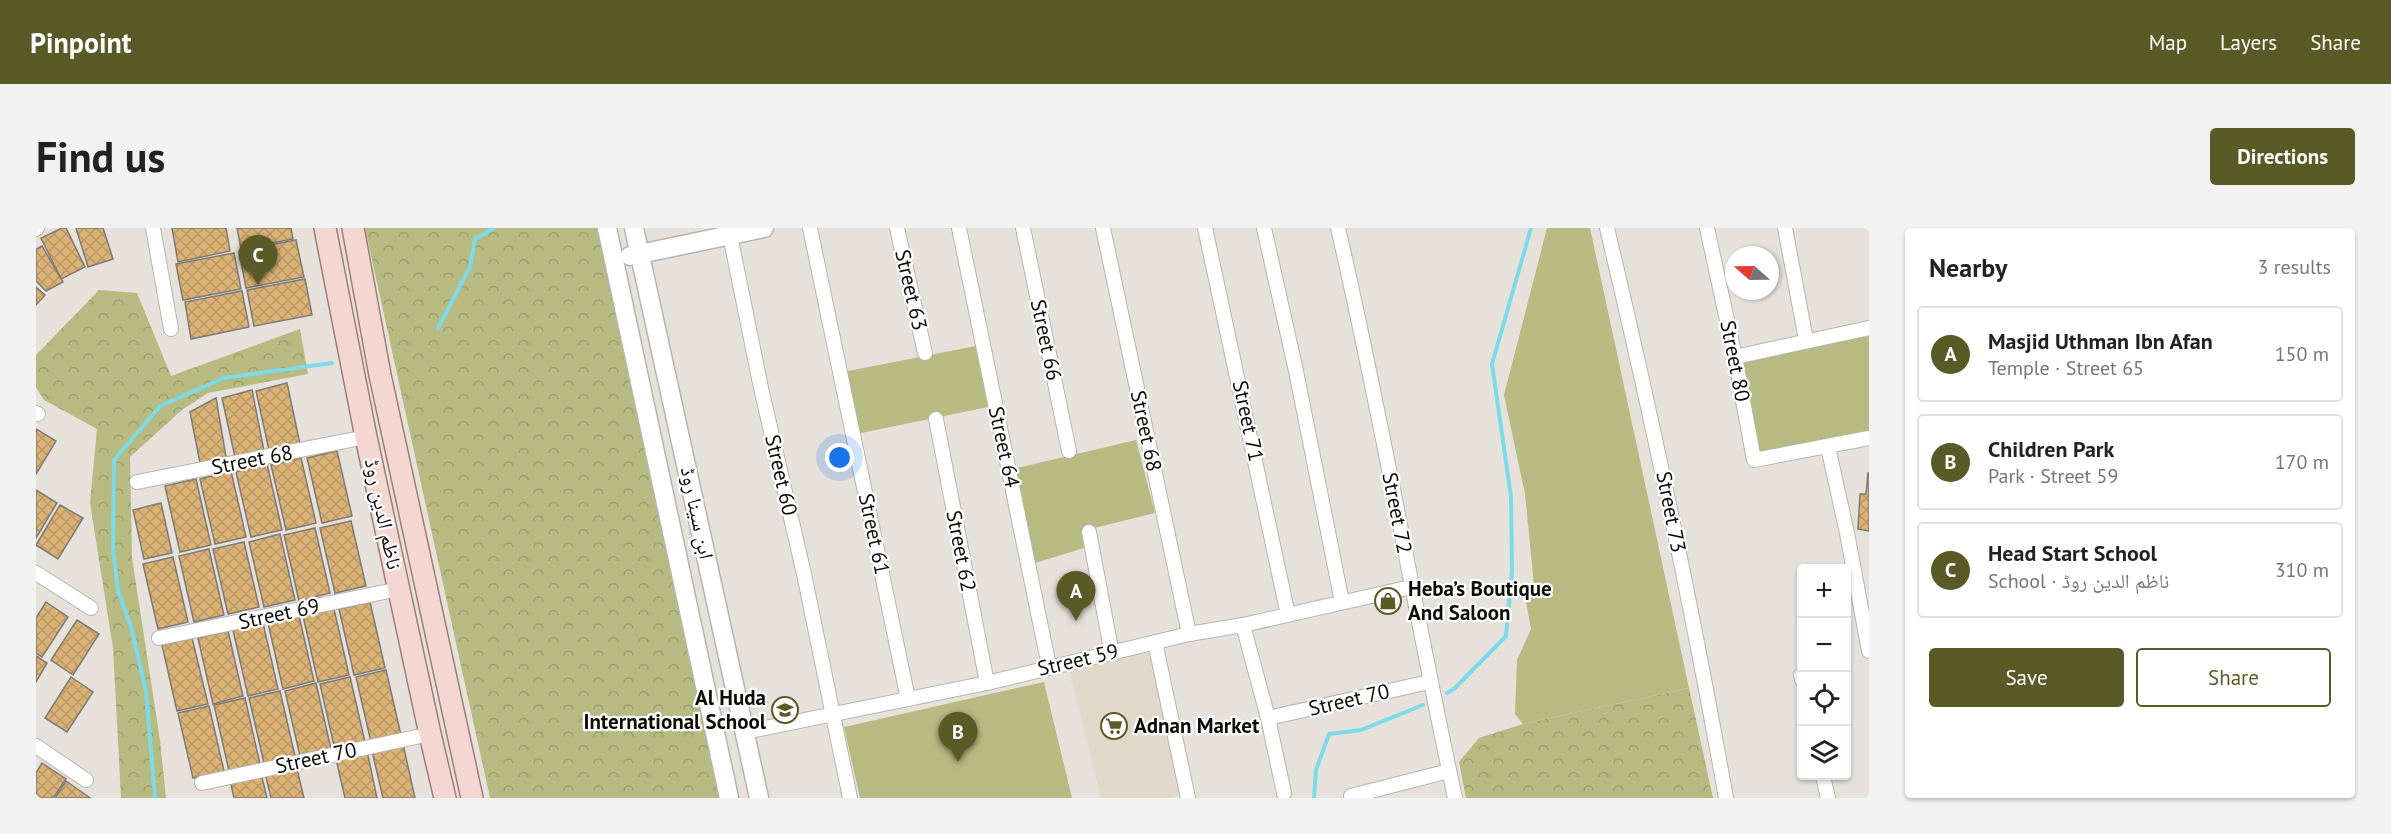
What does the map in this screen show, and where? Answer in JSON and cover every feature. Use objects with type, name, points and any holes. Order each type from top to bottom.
[{"type":"main road","name":"ناظم الدین روڈ","points":[[325,228],[366,437],[429,734],[445,798]]},
{"type":"main road","name":"ناظم الدین روڈ","points":[[353,228],[380,375],[472,798]]},
{"type":"main road","points":[[614,260],[764,228]]},
{"type":"main road","points":[[607,232],[637,229]]},
{"type":"main road","name":"ابن سینا روڈ","points":[[637,229],[640,254],[759,798]]},
{"type":"main road","name":"ابن سینا روڈ","points":[[607,232],[729,798]]},
{"type":"main road","points":[[355,381],[380,375]]},
{"type":"street","points":[[153,228],[171,329]]},
{"type":"street","name":"Street 61","points":[[810,228],[908,699]]},
{"type":"street","name":"Street 63","points":[[897,228],[925,353]]},
{"type":"street","name":"Street 64","points":[[959,228],[1049,666]]},
{"type":"street","name":"Street 66","points":[[1023,228],[1069,451]]},
{"type":"street","name":"Street 68","points":[[1103,228],[1189,634]]},
{"type":"street","name":"Street 71","points":[[1205,228],[1288,615]]},
{"type":"street","points":[[1264,228],[1296,371],[1342,602]]},
{"type":"street","name":"Street 72","points":[[1338,228],[1368,357],[1429,682],[1455,798]]},
{"type":"street","name":"Street 73","points":[[1607,228],[1649,408],[1708,695],[1726,798]]},
{"type":"street","name":"Street 80","points":[[1707,228],[1735,357],[1754,460],[1828,447]]},
{"type":"street","points":[[1785,228],[1806,340]]},
{"type":"street","name":"Street 60","points":[[730,235],[850,798]]},
{"type":"street","points":[[1735,357],[1869,328]]},
{"type":"street","name":"Street 62","points":[[936,419],[987,682]]},
{"type":"street","name":"Street 68","points":[[138,482],[366,437]]},
{"type":"street","points":[[1869,438],[1828,447],[1869,651]]},
{"type":"street","points":[[1089,532],[1112,654]]},
{"type":"street","points":[[36,573],[91,608]]},
{"type":"street","name":"Street 59","points":[[745,732],[987,682],[1189,634],[1243,625],[1411,587]]},
{"type":"street","name":"Street 69","points":[[159,638],[399,589]]},
{"type":"street","points":[[1243,625],[1268,718],[1284,792]]},
{"type":"street","points":[[1155,642],[1188,798]]},
{"type":"street","name":"Street 70","points":[[1268,718],[1429,682]]},
{"type":"street","name":"Street 70","points":[[202,783],[429,734]]},
{"type":"street","points":[[36,746],[86,780]]},
{"type":"street","points":[[1351,796],[1449,771]]},
{"type":"street","points":[[1823,780],[1828,798]]},
{"type":"shaded area","name":"Adnan Market","points":[[1152,650],[1188,793],[1169,798],[1101,798],[1069,671]]},
{"type":"green space","points":[[365,228],[599,228],[723,798],[490,798]]},
{"type":"green space","points":[[1547,228],[1590,228],[1689,688],[1523,724],[1515,714],[1517,660],[1531,629],[1524,591],[1534,585],[1525,494],[1504,395]]},
{"type":"green space","points":[[99,290],[137,293],[171,376],[300,329],[308,374],[208,393],[182,410],[130,457],[132,558],[160,740],[166,798],[121,798],[113,648],[90,503],[97,429],[44,400],[36,387],[36,355]]},
{"type":"green space","points":[[1869,332],[1869,434],[1758,455],[1738,359]]},
{"type":"green space","points":[[976,346],[988,407],[856,434],[843,372]]},
{"type":"green space","points":[[1136,440],[1155,513],[1086,530],[1087,547],[1032,564],[1013,469]]},
{"type":"green space","points":[[1044,682],[1072,798],[860,798],[844,727]]},
{"type":"green space","points":[[1689,688],[1713,798],[1466,798],[1459,762],[1479,738],[1523,724]]},
{"type":"building","points":[[66,228],[85,267],[61,279],[41,238]]},
{"type":"building","points":[[76,228],[103,228],[113,259],[88,267]]},
{"type":"building","points":[[172,228],[226,228],[230,251],[178,262]]},
{"type":"building","points":[[237,228],[291,228],[293,239],[241,249]]},
{"type":"building","points":[[296,240],[304,277],[246,288],[239,251]]},
{"type":"building","points":[[42,246],[63,282],[46,291],[36,281],[36,249]]},
{"type":"building","points":[[234,253],[241,289],[183,300],[176,264]]},
{"type":"building","points":[[305,279],[312,315],[254,326],[247,290]]},
{"type":"building","points":[[36,287],[45,295],[36,305]]},
{"type":"building","points":[[242,291],[249,327],[191,339],[185,302]]},
{"type":"building","points":[[287,383],[300,444],[269,450],[256,391]]},
{"type":"building","points":[[252,390],[264,451],[235,457],[222,398]]},
{"type":"building","points":[[216,398],[226,457],[200,463],[190,412]]},
{"type":"building","points":[[36,429],[56,441],[36,474]]},
{"type":"building","points":[[337,451],[352,516],[322,523],[307,458]]},
{"type":"building","points":[[301,458],[316,523],[286,530],[271,465]]},
{"type":"building","points":[[267,464],[282,530],[251,537],[236,472]]},
{"type":"building","points":[[231,471],[246,537],[215,544],[200,479]]},
{"type":"building","points":[[1868,473],[1869,531],[1858,529],[1860,494],[1866,494]]},
{"type":"building","points":[[196,479],[211,545],[180,552],[165,486]]},
{"type":"building","points":[[36,490],[57,503],[36,538]]},
{"type":"building","points":[[161,503],[172,553],[144,559],[133,510]]},
{"type":"building","points":[[60,505],[83,518],[58,559],[36,545]]},
{"type":"building","points":[[351,521],[366,586],[335,593],[320,528]]},
{"type":"building","points":[[315,528],[330,593],[299,601],[284,535]]},
{"type":"building","points":[[280,534],[295,600],[264,607],[249,542]]},
{"type":"building","points":[[244,542],[259,607],[228,614],[213,549]]},
{"type":"building","points":[[209,549],[224,615],[194,622],[179,556]]},
{"type":"building","points":[[173,557],[188,622],[158,629],[143,564]]},
{"type":"building","points":[[46,602],[68,617],[42,657],[36,653],[36,618]]},
{"type":"building","points":[[370,602],[385,668],[354,675],[339,609]]},
{"type":"building","points":[[334,609],[349,675],[318,682],[303,616]]},
{"type":"building","points":[[299,616],[314,681],[283,689],[268,623]]},
{"type":"building","points":[[77,620],[99,634],[73,675],[51,660]]},
{"type":"building","points":[[263,623],[278,689],[248,696],[233,630]]},
{"type":"building","points":[[228,631],[243,696],[213,704],[198,638]]},
{"type":"building","points":[[192,638],[208,704],[177,711],[162,645]]},
{"type":"building","points":[[36,656],[47,663],[36,682]]},
{"type":"building","points":[[386,670],[401,735],[371,742],[356,677]]},
{"type":"building","points":[[71,677],[93,692],[67,732],[45,718]]},
{"type":"building","points":[[350,677],[365,742],[335,750],[320,684]]},
{"type":"building","points":[[316,683],[331,749],[300,756],[285,691]]},
{"type":"building","points":[[280,691],[295,756],[264,763],[249,698]]},
{"type":"building","points":[[245,698],[260,764],[229,771],[214,705]]},
{"type":"building","points":[[209,706],[224,771],[193,778],[178,713]]},
{"type":"building","points":[[403,744],[415,798],[383,798],[372,751]]},
{"type":"building","points":[[367,751],[377,798],[345,798],[336,759]]},
{"type":"building","points":[[42,763],[66,779],[53,798],[36,798],[36,773]]},
{"type":"building","points":[[296,765],[304,798],[271,798],[265,773]]},
{"type":"building","points":[[261,773],[267,798],[234,798],[230,780]]},
{"type":"building","points":[[66,781],[90,798],[55,798]]},
{"type":"waterway","points":[[438,328],[470,267],[475,239],[494,228]]},
{"type":"waterway","points":[[1447,693],[1454,689],[1506,636],[1512,572],[1511,497],[1492,364],[1531,228]]},
{"type":"waterway","points":[[155,798],[146,691],[131,627],[118,591],[113,550],[114,460],[160,406],[224,378],[332,363]]},
{"type":"waterway","points":[[1314,798],[1316,770],[1329,734],[1361,730],[1423,705]]},
{"type":"place","name":"Head Start School","points":[[258,285]]},
{"type":"place","name":"Heba’s Boutique And Saloon","points":[[1388,601]]},
{"type":"place","name":"Masjid Uthman Ibn Afan","points":[[1076,621]]},
{"type":"place","name":"Al Huda International School","points":[[785,710]]},
{"type":"place","name":"Adnan Market","points":[[1114,726]]},
{"type":"place","name":"Children Park","points":[[958,762]]}]
